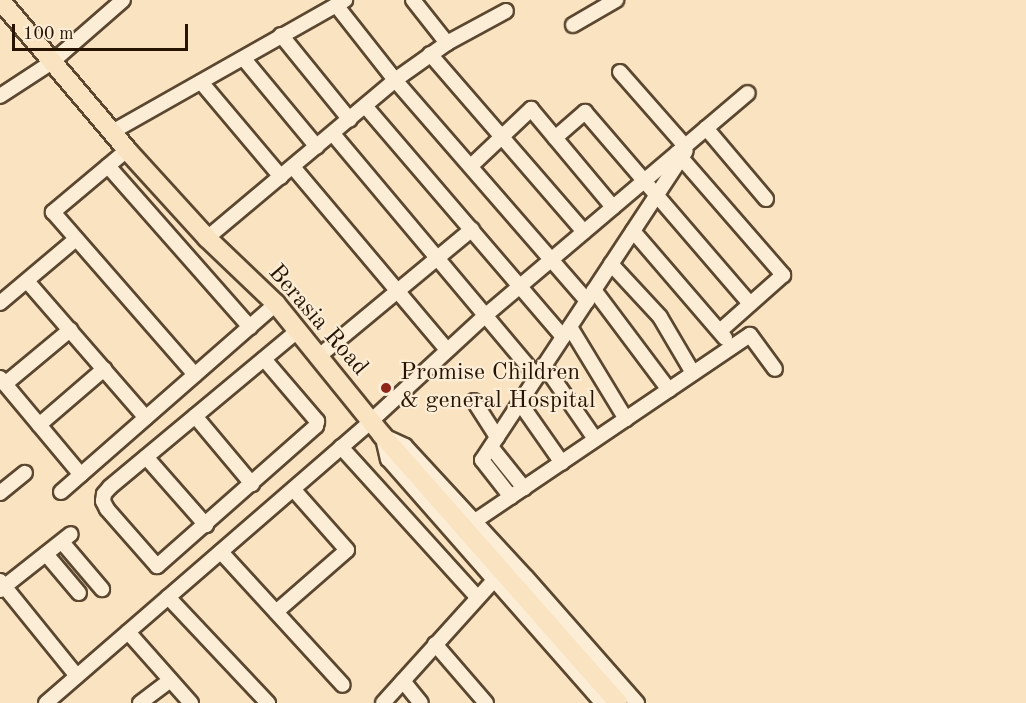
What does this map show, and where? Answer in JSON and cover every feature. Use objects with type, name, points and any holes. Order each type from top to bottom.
[{"type":"main road","name":"Berasia Road","points":[[0,0],[127,150],[207,238],[276,304],[402,458],[618,703]]},
{"type":"street","points":[[0,96],[52,62],[123,0]]},
{"type":"street","points":[[413,0],[447,43]]},
{"type":"street","points":[[573,25],[610,2]]},
{"type":"street","points":[[112,132],[340,3],[395,80],[552,259],[591,295],[669,390]]},
{"type":"street","points":[[207,238],[366,107],[395,80],[447,43],[506,11]]},
{"type":"street","points":[[281,35],[350,120]]},
{"type":"street","points":[[430,54],[584,232]]},
{"type":"street","points":[[244,59],[317,147]]},
{"type":"street","points":[[620,72],[783,275],[720,331]]},
{"type":"street","points":[[201,82],[282,177]]},
{"type":"street","points":[[46,703],[341,447],[377,428],[447,350],[748,93]]},
{"type":"street","points":[[366,107],[521,285],[567,332],[626,419]]},
{"type":"street","points":[[471,166],[531,109],[613,207]]},
{"type":"street","points":[[555,138],[585,112],[750,304]]},
{"type":"street","points":[[706,128],[766,199]]},
{"type":"street","points":[[333,134],[486,315],[541,371],[595,440]]},
{"type":"street","points":[[127,150],[53,212],[195,375]]},
{"type":"street","points":[[511,497],[482,460],[684,150]]},
{"type":"street","points":[[108,166],[249,327]]},
{"type":"street","points":[[293,167],[447,350]]},
{"type":"street","points":[[318,357],[472,229]]},
{"type":"street","points":[[633,231],[732,347]]},
{"type":"street","points":[[0,303],[76,239]]},
{"type":"street","points":[[611,264],[660,317],[693,373]]},
{"type":"street","points":[[27,281],[146,418]]},
{"type":"street","points":[[61,492],[276,304]]},
{"type":"street","points":[[70,330],[2,381],[81,475]]},
{"type":"street","points":[[264,358],[316,421],[316,426],[157,566],[103,501],[110,487],[264,358],[297,331]]},
{"type":"street","points":[[475,521],[750,335],[775,369]]},
{"type":"street","points":[[39,425],[104,369]]},
{"type":"street","points":[[474,401],[494,442],[524,488]]},
{"type":"street","points":[[520,403],[562,463]]},
{"type":"street","points":[[195,416],[252,484]]},
{"type":"street","points":[[377,428],[405,446],[637,703]]},
{"type":"street","points":[[377,428],[388,459],[602,703]]},
{"type":"street","points":[[341,447],[477,597]]},
{"type":"street","points":[[146,457],[206,525]]},
{"type":"street","points":[[0,493],[25,473]]},
{"type":"street","points":[[276,612],[347,550],[293,489]]},
{"type":"street","points":[[77,676],[1,586],[66,538],[102,589]]},
{"type":"street","points":[[221,552],[343,685]]},
{"type":"street","points":[[46,554],[79,593]]},
{"type":"street","points":[[382,703],[495,579]]},
{"type":"street","points":[[168,597],[268,703]]},
{"type":"street","points":[[128,633],[191,703]]},
{"type":"street","points":[[435,644],[486,703]]},
{"type":"street","points":[[140,703],[170,680]]},
{"type":"street","points":[[403,681],[422,703]]},
{"type":"place","name":"Promise Children & general Hospital","points":[[386,388]]}]
